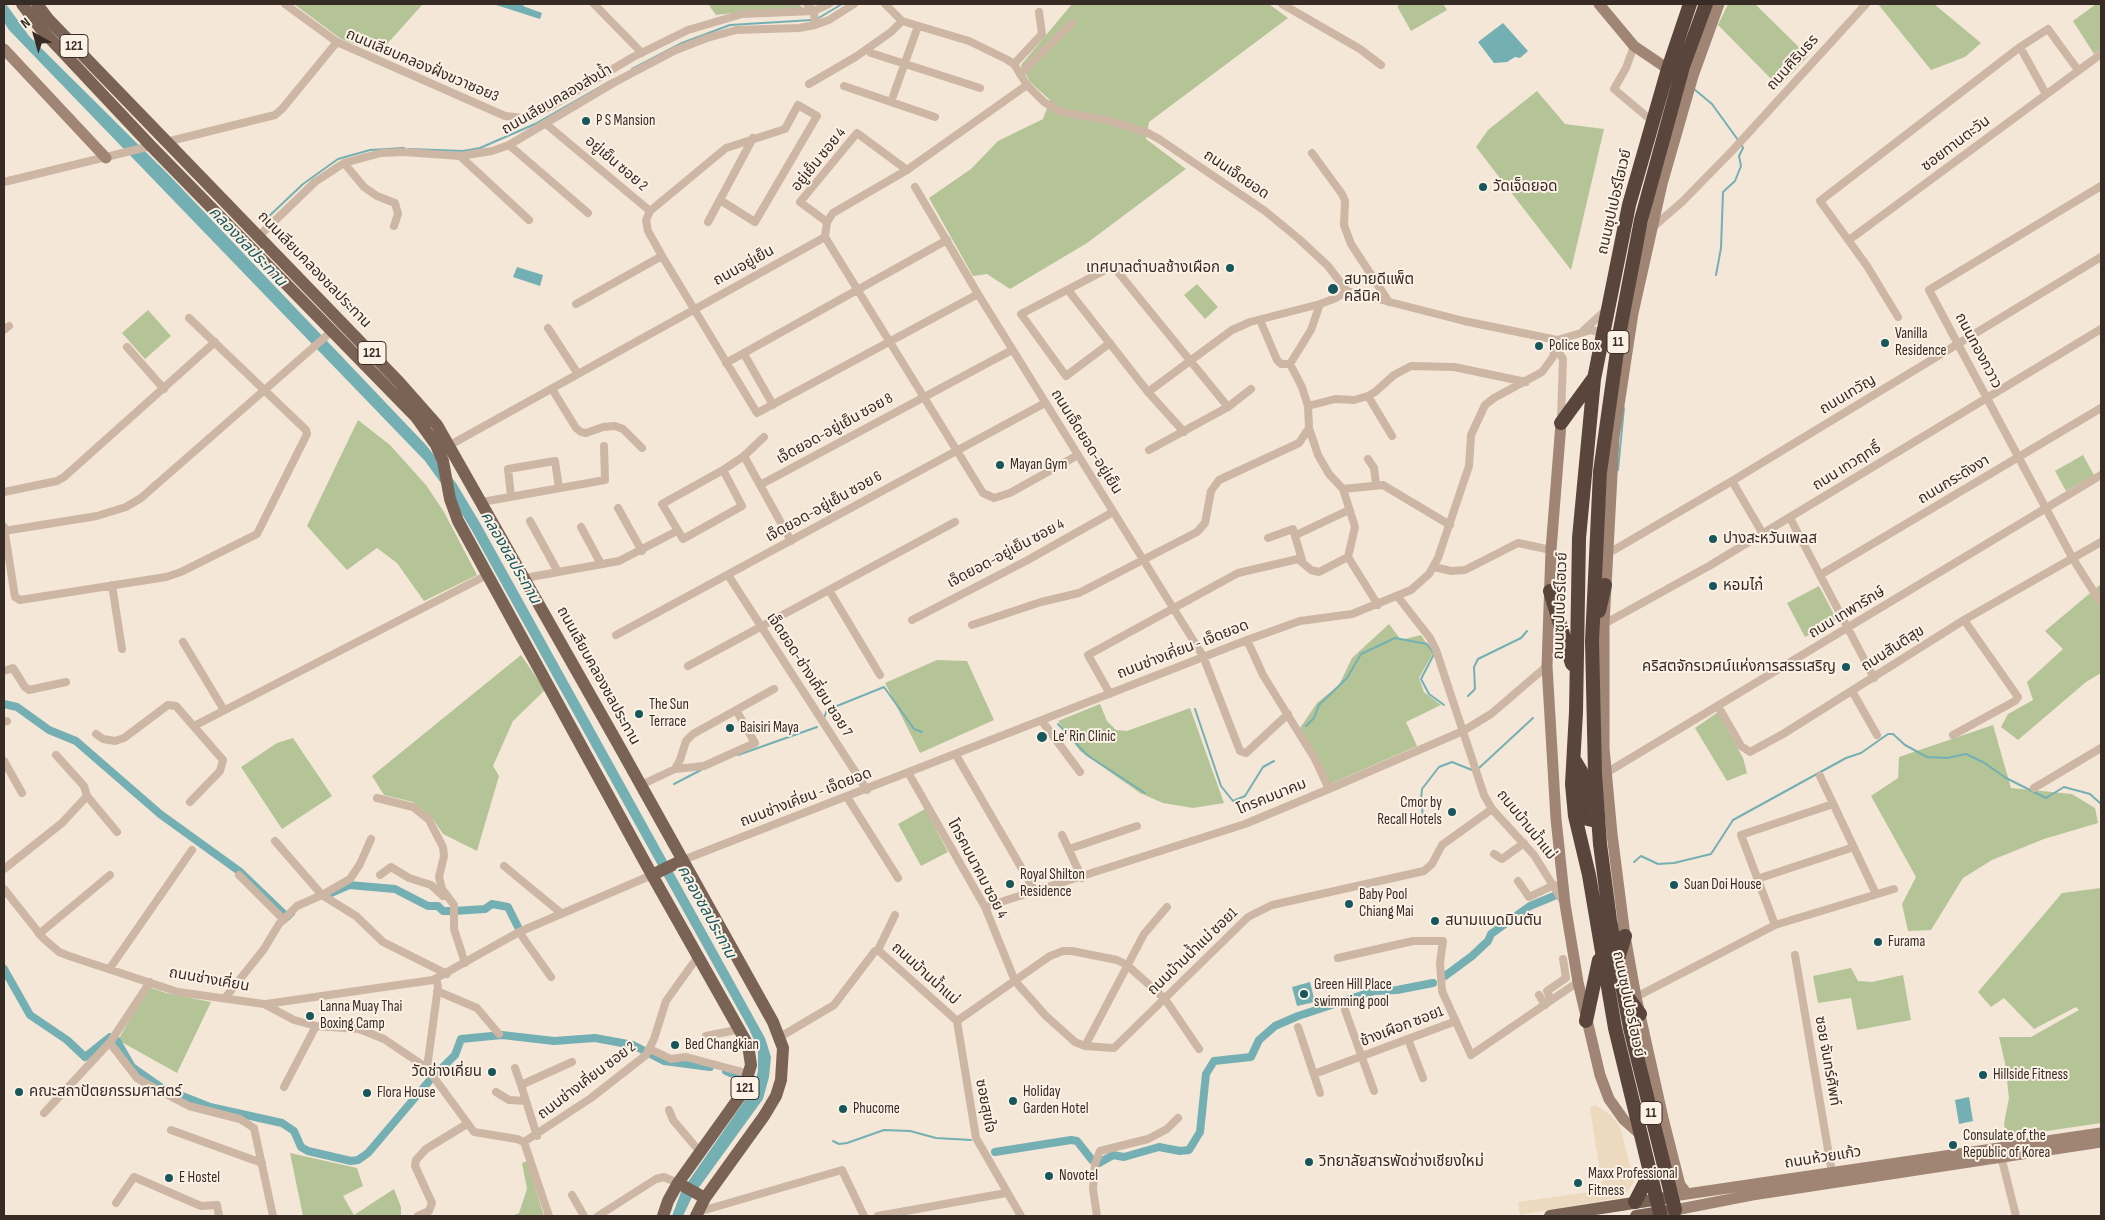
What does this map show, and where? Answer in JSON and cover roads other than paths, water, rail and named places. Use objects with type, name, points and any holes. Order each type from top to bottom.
[{"type":"highway","name":"ถนนซุปเปอร์ไฮเวย์","points":[[1649,1211],[1650,1173],[1615,1028],[1600,954],[1589,875],[1575,816],[1573,759],[1576,712],[1575,677],[1579,538],[1594,379],[1629,205],[1668,68],[1690,4]]},
{"type":"highway","name":"ถนนซุปเปอร์ไฮเวย์","points":[[1676,1210],[1617,964],[1600,844],[1592,702],[1592,641],[1600,472],[1620,330],[1640,220],[1683,67],[1706,4]]},
{"type":"highway","points":[[1561,423],[1594,379]]},
{"type":"highway","points":[[1592,641],[1605,585]]},
{"type":"highway","points":[[1550,591],[1575,677]]},
{"type":"highway","points":[[1573,759],[1581,771],[1584,818],[1592,820],[1598,815]]},
{"type":"highway","points":[[1617,964],[1625,936]]},
{"type":"highway","points":[[1586,1021],[1600,954]]},
{"type":"highway","points":[[1622,990],[1640,1014]]},
{"type":"highway","points":[[1649,1211],[1650,1173]]},
{"type":"main road","name":"ถนนเลียบคลองชลประทาน","points":[[22,4],[41,29],[151,146],[445,449],[482,502],[683,860],[780,1037],[783,1048],[781,1080],[776,1096],[764,1116],[705,1198],[697,1214]]},
{"type":"main road","name":"ถนนเลียบคลองชลประทาน","points":[[37,4],[49,20],[399,382],[437,425],[445,449],[454,510],[487,575],[652,875],[740,1029],[750,1055],[750,1074],[743,1092],[678,1183],[662,1216]]},
{"type":"main road","points":[[1599,4],[1634,46],[1668,68]]},
{"type":"main road","points":[[1688,1194],[1680,1185],[1636,997],[1625,936],[1606,773],[1602,707],[1605,585],[1618,407],[1633,313],[1650,229],[1688,93],[1719,4]]},
{"type":"main road","points":[[4,49],[109,157]]},
{"type":"main road","points":[[136,130],[148,139],[155,139],[156,135],[147,122]]},
{"type":"main road","points":[[170,146],[168,151],[187,171],[190,187]]},
{"type":"main road","points":[[1561,423],[1551,550],[1547,666],[1556,819],[1565,904],[1578,982],[1594,1057],[1609,1099],[1624,1120],[1641,1136]]},
{"type":"main road","points":[[652,875],[683,860]]},
{"type":"main road","name":"ถนนห้วยแก้ว","points":[[1676,1210],[1688,1194],[2101,1133]]},
{"type":"main road","name":"ถนนห้วยแก้ว","points":[[1550,1216],[1676,1210],[1689,1206],[2001,1156],[2101,1142]]},
{"type":"main road","points":[[678,1183],[705,1198]]},
{"type":"street","points":[[286,4],[337,42]]},
{"type":"street","points":[[594,4],[642,53]]},
{"type":"street","points":[[807,4],[814,11],[815,25]]},
{"type":"street","name":"ถนนเลียบคลองส่งน้ำ","points":[[523,118],[551,106],[642,53],[688,30],[735,16],[760,12],[814,11],[828,4]]},
{"type":"street","name":"ถนนเลียบคลองส่งน้ำ","points":[[259,236],[315,182],[344,163],[381,153],[404,152],[460,156],[479,154],[509,145],[646,65],[707,38],[736,30],[799,28],[815,25],[829,20],[854,4]]},
{"type":"street","name":"ถนนเจ็ดยอด","points":[[884,4],[902,21],[985,47],[1014,64],[1027,85],[1044,102],[1061,112],[1107,120],[1148,133],[1159,139],[1279,222],[1328,266],[1347,291]]},
{"type":"street","points":[[1282,4],[1360,50],[1380,65]]},
{"type":"street","name":"ถนนศิรินธร","points":[[1650,229],[1682,202],[1738,145],[1866,4]]},
{"type":"street","points":[[1014,64],[1042,34],[1039,12]]},
{"type":"street","points":[[809,84],[857,56],[891,32],[902,21]]},
{"type":"street","points":[[1020,74],[1072,23]]},
{"type":"street","points":[[891,102],[918,26]]},
{"type":"street","points":[[1898,316],[1849,240],[1820,201],[2020,46],[2048,29],[2078,70]]},
{"type":"street","name":"ถนนเลียบคลองฝั่งขวาซอย3","points":[[170,146],[275,115],[337,42],[506,116],[523,118]]},
{"type":"street","points":[[1634,46],[1626,68],[1614,89],[1652,121]]},
{"type":"street","points":[[2020,46],[2046,94]]},
{"type":"street","points":[[871,53],[980,88]]},
{"type":"street","name":"ซอยทานตะวัน","points":[[1849,240],[2101,54]]},
{"type":"street","points":[[1027,85],[907,170],[833,213],[826,222],[825,237],[983,494],[994,498],[1010,494],[1078,455]]},
{"type":"street","points":[[844,86],[935,117]]},
{"type":"street","points":[[650,211],[726,148],[785,129],[798,105],[817,116],[755,222],[720,200]]},
{"type":"street","points":[[523,118],[533,132]]},
{"type":"street","name":"อยู่เย็น ซอย 2","points":[[546,124],[650,211],[646,220],[648,231],[693,310],[757,413],[773,405]]},
{"type":"street","name":"อยู่เย็น ซอย 4","points":[[826,222],[800,202],[858,133],[907,170]]},
{"type":"street","points":[[708,222],[753,138]]},
{"type":"street","points":[[509,145],[588,213]]},
{"type":"street","points":[[4,182],[151,146]]},
{"type":"street","points":[[1312,153],[1342,194],[1345,201],[1344,225],[1351,244],[1389,302]]},
{"type":"street","points":[[460,156],[530,220]]},
{"type":"street","points":[[344,163],[364,187],[376,196],[395,203],[398,214],[394,226]]},
{"type":"street","name":"ถนนทองกวาว","points":[[2099,600],[2073,559],[1929,290],[2101,186]]},
{"type":"street","name":"ถนนเจ็ดยอด-อยู่เย็น","points":[[915,187],[1012,350],[1203,656],[1242,754],[1288,714]]},
{"type":"street","name":"ถนนอยู่เย็น","points":[[445,449],[825,237]]},
{"type":"street","points":[[726,363],[947,240]]},
{"type":"street","points":[[576,304],[662,256]]},
{"type":"street","name":"ถนนเทวัญ","points":[[1607,552],[1614,550],[1732,480],[2101,257]]},
{"type":"street","points":[[1110,343],[1066,376],[1021,314],[1113,266],[1228,407]]},
{"type":"street","points":[[1068,290],[1148,392],[1184,432]]},
{"type":"street","points":[[1148,392],[1232,330],[1260,320],[1320,304],[1336,298],[1347,291],[1556,344],[1581,333],[1595,331],[1603,336]]},
{"type":"street","points":[[744,354],[773,405],[978,294]]},
{"type":"street","points":[[1290,364],[1311,330],[1320,304]]},
{"type":"street","points":[[1581,333],[1604,313],[1609,304]]},
{"type":"street","points":[[4,527],[15,597],[20,600],[181,572],[257,534],[306,434],[306,430],[189,318]]},
{"type":"street","points":[[1260,320],[1277,360],[1281,364],[1290,364]]},
{"type":"street","points":[[548,328],[578,374]]},
{"type":"street","name":"ถนน เทวฤทธิ์","points":[[1604,624],[1790,518],[2101,329]]},
{"type":"street","points":[[4,531],[97,516],[126,507],[140,498],[332,331]]},
{"type":"street","points":[[4,492],[57,481],[64,477],[215,342]]},
{"type":"street","points":[[1556,344],[1563,358],[1561,423]]},
{"type":"street","name":"ถนนช่างเคี่ยน - เจ็ดยอด","points":[[683,860],[909,774],[1203,656],[1300,621],[1352,614],[1398,596],[1422,582],[1434,567],[1450,525],[1469,466],[1471,435],[1485,405],[1494,398],[1526,382],[1547,367],[1556,344]]},
{"type":"street","points":[[127,347],[164,389]]},
{"type":"street","name":"เจ็ดยอด-อยู่เย็น ซอย 8","points":[[760,485],[1012,350]]},
{"type":"street","points":[[1290,364],[1302,387],[1308,406],[1309,428],[1318,456],[1329,474],[1343,489],[1355,527],[1348,557],[1378,604]]},
{"type":"street","points":[[1308,406],[1335,399],[1345,398],[1354,400],[1368,396],[1394,375],[1410,366],[1454,367],[1526,382]]},
{"type":"street","points":[[552,388],[576,428],[581,432],[586,433],[603,427],[615,426],[623,429],[642,448]]},
{"type":"street","points":[[1150,450],[1228,407],[1251,389]]},
{"type":"street","points":[[1368,396],[1392,436]]},
{"type":"street","name":"เจ็ดยอด-อยู่เย็น ซอย 6","points":[[616,635],[1045,402]]},
{"type":"street","name":"ถนนกระดังงา","points":[[1820,575],[2101,408]]},
{"type":"street","points":[[972,625],[1041,602],[1078,593],[1202,528],[1211,491],[1220,480],[1299,443],[1309,428]]},
{"type":"street","points":[[723,470],[742,506],[685,538],[681,538],[662,504],[723,470],[744,456],[764,437]]},
{"type":"street","points":[[482,502],[605,480],[604,446]]},
{"type":"street","points":[[744,456],[791,541]]},
{"type":"street","points":[[1368,458],[1374,468],[1376,484]]},
{"type":"street","points":[[511,496],[508,469],[555,461],[560,488]]},
{"type":"street","name":"ถนน เทพารักษ์","points":[[1606,773],[2101,475]]},
{"type":"street","points":[[1732,480],[1763,534]]},
{"type":"street","points":[[1343,489],[1376,484],[1389,489],[1450,525]]},
{"type":"street","points":[[618,508],[642,551]]},
{"type":"street","points":[[1296,535],[1349,510]]},
{"type":"street","name":"เจ็ดยอด-อยู่เย็น ซอย 4","points":[[912,620],[1026,561],[1113,512]]},
{"type":"street","points":[[1790,518],[1874,678]]},
{"type":"street","points":[[530,521],[558,572]]},
{"type":"street","points":[[688,666],[955,522]]},
{"type":"street","points":[[581,527],[601,564]]},
{"type":"street","points":[[1268,538],[1290,528],[1296,535],[1302,560],[1311,570],[1319,572],[1348,557]]},
{"type":"street","points":[[524,578],[619,561],[642,551],[677,531]]},
{"type":"street","name":"ถนนสันติสุข","points":[[1718,706],[1741,746],[1750,752],[1852,692],[1964,620],[2101,542]]},
{"type":"street","points":[[1434,567],[1451,571],[1465,570],[1518,543],[1551,550]]},
{"type":"street","points":[[1110,694],[1088,655],[1238,573],[1302,560]]},
{"type":"street","points":[[194,726],[487,575]]},
{"type":"street","name":"เจ็ดยอด-ช่างเคี่ยน ซอย 7","points":[[728,575],[867,790]]},
{"type":"street","points":[[112,585],[122,649]]},
{"type":"street","points":[[829,590],[880,675]]},
{"type":"street","name":"ถนนบ้านน้ำแม่","points":[[1398,596],[1430,638],[1436,650],[1477,774],[1492,809],[1524,843],[1565,904]]},
{"type":"street","points":[[1953,734],[2016,701],[2018,697],[1964,620]]},
{"type":"street","points":[[1247,640],[1263,675],[1315,759],[1329,789]]},
{"type":"street","points":[[183,642],[224,710]]},
{"type":"street","name":"โทรคมนาคม","points":[[985,907],[1082,878],[1245,824],[1329,789],[1463,730],[1490,714],[1547,666]]},
{"type":"street","points":[[4,671],[14,668],[25,687],[30,690],[66,682]]},
{"type":"street","points":[[675,769],[686,741],[694,734],[774,689]]},
{"type":"street","points":[[1852,692],[1878,735]]},
{"type":"street","points":[[96,734],[103,739],[115,741],[124,738],[172,704],[220,756],[223,766],[209,784],[190,802]]},
{"type":"street","points":[[641,785],[675,769],[704,766],[755,743],[736,710]]},
{"type":"street","points":[[1042,721],[1080,772]]},
{"type":"street","points":[[2034,788],[2101,748]]},
{"type":"street","points":[[56,755],[84,786],[87,796],[117,832]]},
{"type":"street","points":[[956,755],[1036,892]]},
{"type":"street","points":[[4,761],[22,793]]},
{"type":"street","name":"โทรคมนาคม ซอย 4","points":[[909,774],[985,907],[1015,981]]},
{"type":"street","points":[[1820,776],[1876,894]]},
{"type":"street","points":[[4,869],[62,823],[87,796]]},
{"type":"street","points":[[377,798],[413,807],[429,820],[443,847],[444,856],[439,877],[442,889],[454,905],[454,929],[464,963]]},
{"type":"street","points":[[847,798],[898,878]]},
{"type":"street","points":[[1775,926],[1741,835],[1833,804]]},
{"type":"street","name":"ถนนบ้านน้ำแม่ ซอย1","points":[[1015,981],[1066,1036],[1085,1046],[1114,1048],[1234,928],[1262,909],[1424,871],[1432,864],[1440,848],[1492,809]]},
{"type":"street","points":[[1069,849],[1138,826]]},
{"type":"street","points":[[1062,835],[1082,878]]},
{"type":"street","points":[[225,998],[284,920],[298,906],[350,879],[371,839]]},
{"type":"street","points":[[275,841],[322,895],[356,916],[383,942],[446,975]]},
{"type":"street","points":[[1494,854],[1502,860],[1524,843]]},
{"type":"street","points":[[1757,879],[1854,847]]},
{"type":"street","points":[[110,968],[192,850]]},
{"type":"street","points":[[380,875],[392,866],[409,878],[431,885],[454,905]]},
{"type":"street","points":[[504,866],[561,913]]},
{"type":"street","points":[[39,934],[110,875]]},
{"type":"street","points":[[239,875],[284,920]]},
{"type":"street","points":[[427,1068],[437,986],[446,975],[519,932],[652,875]]},
{"type":"street","points":[[1518,881],[1529,897],[1554,885]]},
{"type":"street","name":"ถนนช่างเคี่ยน","points":[[4,889],[39,934],[60,952],[178,992],[264,1004],[294,1020],[316,1026],[369,1031],[427,1068],[467,1124]]},
{"type":"street","points":[[1636,997],[1775,926],[1894,889]]},
{"type":"street","points":[[1085,1046],[1144,934],[1167,907]]},
{"type":"street","points":[[878,950],[895,915]]},
{"type":"street","points":[[519,932],[551,977]]},
{"type":"street","points":[[1338,958],[1413,941],[1443,940],[1440,963],[1442,991],[1456,1021]]},
{"type":"street","name":"ถนนบ้านน้ำแม่","points":[[780,1037],[834,1005],[875,951],[878,950],[956,1021],[1050,956],[1063,951],[1117,960],[1127,965]]},
{"type":"street","name":"ถนนช่างเคี่ยน ซอย 2","points":[[524,1142],[537,1136],[634,1066],[648,1052],[666,1001],[699,955]]},
{"type":"street","name":"ซอย จันทร์ศัพท์","points":[[1795,955],[1832,1173]]},
{"type":"street","points":[[1548,1002],[1546,991],[1566,978],[1563,959]]},
{"type":"street","points":[[1127,965],[1165,999],[1199,1048]]},
{"type":"street","points":[[44,1113],[112,1040],[150,982]]},
{"type":"street","name":"ช้างเผือก ซอย1","points":[[1314,1074],[1456,1021],[1471,1054],[1578,982]]},
{"type":"street","points":[[264,1004],[437,986],[477,1008],[499,1034]]},
{"type":"street","points":[[1539,994],[1548,1002]]},
{"type":"street","points":[[1345,1010],[1374,1091]]},
{"type":"street","name":"ซอยสุขใจ","points":[[956,1021],[976,1138],[1021,1216]]},
{"type":"street","points":[[284,1087],[316,1026]]},
{"type":"street","points":[[1298,1027],[1320,1094]]},
{"type":"street","points":[[706,1036],[740,1029]]},
{"type":"street","points":[[1408,1039],[1423,1078]]},
{"type":"street","points":[[112,1040],[137,1078],[190,1106],[240,1119],[250,1124],[256,1133],[273,1216]]},
{"type":"street","points":[[648,1052],[670,1059],[686,1057],[750,1074]]},
{"type":"street","points":[[521,1085],[572,1062]]},
{"type":"street","points":[[515,1068],[537,1136]]},
{"type":"street","points":[[496,1092],[509,1100],[526,1101]]},
{"type":"street","points":[[669,1110],[673,1120],[700,1152]]},
{"type":"street","points":[[1097,1216],[1093,1189],[1096,1160],[1100,1152],[1106,1148],[1148,1139],[1167,1129],[1178,1118]]},
{"type":"street","points":[[418,1216],[429,1211],[432,1203],[415,1166],[416,1160],[426,1148],[467,1124],[474,1132],[517,1139],[524,1142],[549,1216]]},
{"type":"street","points":[[171,1130],[262,1163]]},
{"type":"street","points":[[2001,1156],[2016,1216]]},
{"type":"street","points":[[697,1214],[842,1170],[864,1216]]},
{"type":"street","points":[[116,1203],[134,1177],[201,1206],[217,1205],[219,1216]]},
{"type":"street","points":[[598,1216],[656,1179],[664,1177],[678,1183]]},
{"type":"street","points":[[878,1216],[1006,1193]]},
{"type":"street","points":[[572,1195],[584,1216]]},
{"type":"water","points":[[4,4],[6,4],[29,36],[169,175],[426,445],[456,483],[480,523],[765,1038],[771,1057],[769,1077],[763,1099],[692,1197],[683,1216],[672,1216],[681,1192],[754,1087],[758,1071],[758,1049],[749,1029],[471,529],[454,501],[425,461],[9,30],[4,22]]},
{"type":"water","points":[[493,4],[524,4],[523,6],[542,13],[540,19]]},
{"type":"water","points":[[1503,23],[1528,51],[1520,58],[1515,57],[1507,62],[1494,63],[1478,42]]},
{"type":"water","points":[[517,267],[543,275],[540,286],[513,277]]},
{"type":"water","name":"Green Hill Place swimming pool","points":[[1310,982],[1315,1002],[1297,1006],[1292,987]]},
{"type":"water","points":[[1969,1097],[1973,1121],[1959,1124],[1955,1100]]},
{"type":"waterway","points":[[817,19],[842,4]]},
{"type":"waterway","points":[[632,69],[682,43],[730,25],[812,20]]},
{"type":"waterway","points":[[409,149],[463,151],[480,148],[535,124],[612,80]]},
{"type":"waterway","points":[[1694,89],[1712,104],[1738,140]]},
{"type":"waterway","points":[[1716,275],[1721,248],[1723,192],[1735,181],[1741,166],[1739,156],[1743,148],[1741,144]]},
{"type":"waterway","points":[[265,220],[303,184],[338,159],[370,150],[404,148]]},
{"type":"waterway","points":[[1618,470],[1624,408]]},
{"type":"waterway","points":[[1468,696],[1475,689],[1474,667],[1478,659],[1521,638],[1527,631]]},
{"type":"waterway","points":[[1306,726],[1314,718],[1319,705],[1347,678],[1361,654],[1395,638],[1427,644],[1434,654],[1421,679],[1429,694],[1444,705]]},
{"type":"waterway","points":[[824,718],[827,710],[884,687],[914,729],[922,732]]},
{"type":"waterway","points":[[4,704],[17,707],[49,730],[76,741],[160,814],[239,871],[287,917],[291,913]]},
{"type":"waterway","points":[[1195,709],[1221,786],[1233,801],[1245,796],[1263,767],[1274,761]]},
{"type":"waterway","points":[[1479,768],[1533,718]]},
{"type":"waterway","points":[[1058,724],[1087,755],[1145,793]]},
{"type":"waterway","points":[[738,755],[817,727]]},
{"type":"waterway","points":[[1634,862],[1641,856],[1658,864],[1674,863],[1711,854],[1733,820],[1846,758],[1861,753],[1888,734],[1893,734],[1905,745],[1927,757],[1947,758],[1966,754],[1983,762],[2006,778],[2046,798],[2064,787],[2090,794],[2101,804]]},
{"type":"waterway","points":[[1421,824],[1423,816],[1422,789],[1439,767],[1452,762],[1472,770]]},
{"type":"waterway","points":[[674,784],[701,770]]},
{"type":"waterway","points":[[331,893],[349,885],[395,889],[428,906],[438,906],[443,911],[452,911]]},
{"type":"waterway","points":[[1445,976],[1472,956],[1488,941],[1491,934],[1530,906],[1554,896]]},
{"type":"waterway","points":[[454,911],[485,909],[492,904],[508,907],[518,927]]},
{"type":"waterway","points":[[4,969],[30,1015],[67,1040],[85,1057],[110,1037],[117,1041],[132,1067],[162,1088],[210,1107],[282,1123],[294,1131],[301,1147],[308,1151],[351,1161],[358,1160],[368,1153],[430,1080],[455,1055],[461,1039],[502,1035],[554,1041],[595,1038],[633,1045],[664,1061],[710,1067]]},
{"type":"waterway","points":[[995,1152],[1071,1140],[1077,1141],[1092,1160],[1099,1163],[1113,1155],[1124,1157],[1159,1147],[1180,1151],[1189,1150],[1200,1132],[1206,1074],[1214,1061],[1251,1057],[1259,1040],[1275,1026],[1298,1016],[1374,991],[1397,990],[1433,983]]},
{"type":"waterway","points":[[726,1071],[740,1077]]},
{"type":"waterway","points":[[833,1141],[839,1144],[847,1143],[884,1130],[910,1131],[936,1138],[971,1140]]},
{"type":"place","name":"P S Mansion","points":[[586,121]]},
{"type":"place","name":"วัดเจ็ดยอด","points":[[1483,187]]},
{"type":"place","name":"เทศบาลตำบลช้างเผือก","points":[[1230,268]]},
{"type":"place","name":"สบายดีแพ็ต คลีนิค","points":[[1333,289]]},
{"type":"place","name":"Vanilla Residence","points":[[1885,343]]},
{"type":"place","name":"Police Box","points":[[1539,346]]},
{"type":"place","name":"Mayan Gym","points":[[1000,465]]},
{"type":"place","name":"ปางสะหวันเพลส","points":[[1713,539]]},
{"type":"place","name":"หอมไก๋","points":[[1713,586]]},
{"type":"place","name":"คริสตจักรเวศน์แห่งการสรรเสริญ","points":[[1846,667]]},
{"type":"place","name":"The Sun Terrace","points":[[639,714]]},
{"type":"place","name":"Baisiri Maya","points":[[730,728]]},
{"type":"place","name":"Le' Rin Clinic","points":[[1042,737]]},
{"type":"place","name":"Cmor by Recall Hotels","points":[[1452,812]]},
{"type":"place","name":"Royal Shilton Residence","points":[[1010,884]]},
{"type":"place","name":"Suan Doi House","points":[[1674,885]]},
{"type":"place","name":"Baby Pool Chiang Mai","points":[[1349,904]]},
{"type":"place","name":"สนามแบดมินตัน","points":[[1435,921]]},
{"type":"place","name":"Furama","points":[[1878,942]]},
{"type":"place","name":"Green Hill Place swimming pool","points":[[1304,994]]},
{"type":"place","name":"Lanna Muay Thai Boxing Camp","points":[[310,1016]]},
{"type":"place","name":"Bed Changkian","points":[[675,1045]]},
{"type":"place","name":"วัดช่างเคี่ยน","points":[[492,1072]]},
{"type":"place","name":"Hillside Fitness","points":[[1983,1075]]},
{"type":"place","name":"คณะสถาปัตยกรรมศาสตร์","points":[[19,1092]]},
{"type":"place","name":"Flora House","points":[[367,1093]]},
{"type":"place","name":"Holiday Garden Hotel","points":[[1013,1101]]},
{"type":"place","name":"Phucome","points":[[843,1109]]},
{"type":"place","name":"Consulate of the Republic of Korea","points":[[1953,1145]]},
{"type":"place","name":"วิทยาลัยสารพัดช่างเชียงใหม่","points":[[1309,1162]]},
{"type":"place","name":"Novotel","points":[[1049,1176]]},
{"type":"place","name":"E Hostel","points":[[169,1178]]},
{"type":"place","name":"Maxx Professional Fitness","points":[[1578,1183]]},
{"type":"water label","name":"คลองชลประทาน","points":[[247,247]]},
{"type":"water label","name":"คลองชลประทาน","points":[[510,558]]},
{"type":"water label","name":"คลองชลประทาน","points":[[706,912]]}]
